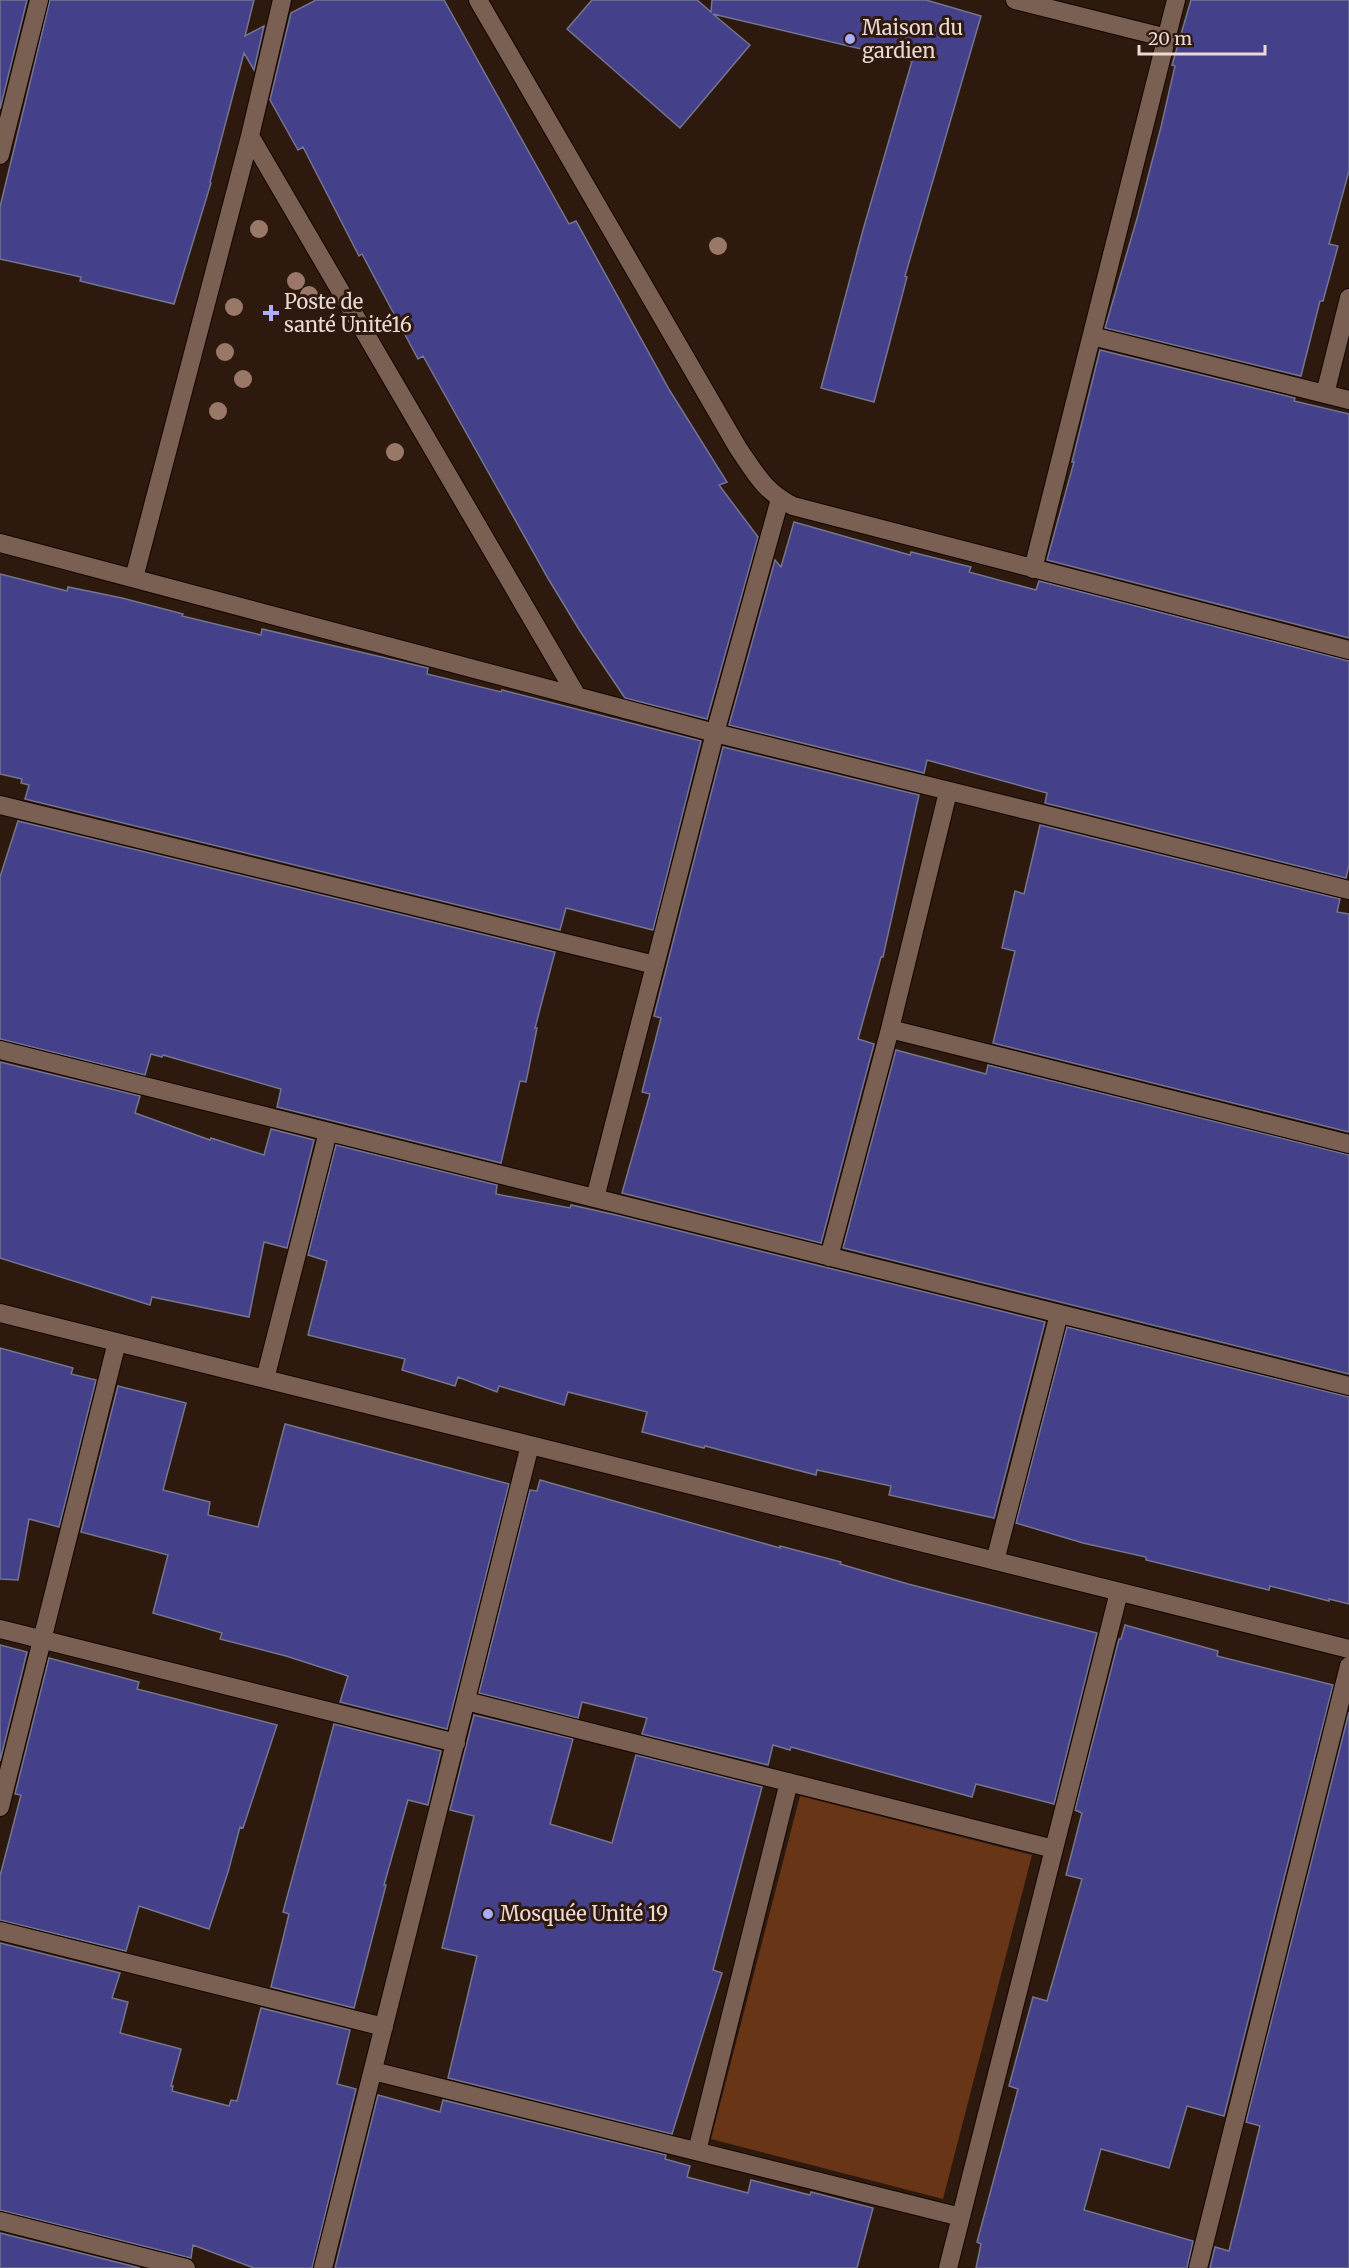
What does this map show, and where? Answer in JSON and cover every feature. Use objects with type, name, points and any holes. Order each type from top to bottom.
[{"type":"street","points":[[0,155],[39,0]]},
{"type":"street","points":[[134,578],[250,136],[282,0]]},
{"type":"street","points":[[478,0],[738,448],[769,491],[793,506],[1349,650]]},
{"type":"street","points":[[1015,0],[1167,38]]},
{"type":"street","points":[[1033,569],[1176,0]]},
{"type":"street","points":[[250,136],[578,696]]},
{"type":"street","points":[[1325,394],[1349,298]]},
{"type":"street","points":[[1092,336],[1349,400]]},
{"type":"street","points":[[595,1198],[715,733],[780,499]]},
{"type":"street","points":[[0,543],[715,733],[1349,890]]},
{"type":"street","points":[[829,1257],[890,1029],[948,792]]},
{"type":"street","points":[[0,805],[655,965]]},
{"type":"street","points":[[890,1029],[1349,1144]]},
{"type":"street","points":[[0,1050],[1349,1386]]},
{"type":"street","points":[[265,1379],[327,1132]]},
{"type":"street","points":[[0,1313],[1349,1649]]},
{"type":"street","points":[[995,1561],[1059,1314]]},
{"type":"street","points":[[0,1807],[117,1342]]},
{"type":"street","points":[[323,2268],[530,1445]]},
{"type":"street","points":[[948,2268],[1119,1592]]},
{"type":"street","points":[[0,1629],[456,1743]]},
{"type":"street","points":[[1198,2268],[1349,1666]]},
{"type":"street","points":[[466,1701],[1054,1849]]},
{"type":"street","points":[[697,2151],[789,1782]]},
{"type":"street","points":[[0,1931],[384,2027]]},
{"type":"street","points":[[373,2071],[961,2217]]},
{"type":"street","points":[[0,2221],[132,2261],[186,2268]]},
{"type":"shaded area","points":[[800,1796],[1032,1855],[943,2199],[711,2139]]},
{"type":"building","points":[[0,0],[27,0],[0,109]]},
{"type":"building","points":[[50,0],[254,0],[245,36],[264,26],[254,70],[244,53],[211,183],[174,304],[80,281],[81,277],[0,259],[0,207]]},
{"type":"building","points":[[316,0],[444,0],[569,224],[576,221],[670,391],[727,482],[719,485],[758,537],[707,719],[625,698],[549,580],[423,356],[418,359],[362,254],[359,256],[303,147],[298,150],[270,100],[291,13]]},
{"type":"building","points":[[592,0],[697,0],[711,12],[712,0],[926,0],[981,16],[905,276],[907,277],[874,402],[821,388],[863,230],[912,61],[713,14],[750,45],[680,128],[567,29]]},
{"type":"building","points":[[1191,0],[1349,0],[1349,171],[1329,244],[1338,246],[1323,301],[1320,301],[1301,376],[1105,328],[1138,215],[1175,66],[1172,65]]},
{"type":"building","points":[[1100,350],[1295,398],[1294,401],[1349,414],[1349,638],[1047,560],[1074,462],[1072,462]]},
{"type":"building","points":[[794,522],[910,555],[911,552],[971,567],[969,572],[1036,590],[1039,581],[1349,661],[1349,865],[1346,878],[1045,803],[1047,793],[927,760],[924,773],[729,725],[775,560],[781,567]]},
{"type":"building","points":[[0,574],[67,591],[68,587],[122,598],[183,614],[182,616],[261,635],[262,629],[428,668],[427,674],[501,692],[502,690],[701,741],[653,930],[566,908],[560,930],[25,799],[29,785],[21,783],[22,779],[0,774]]},
{"type":"building","points":[[723,747],[919,795],[883,957],[881,957],[858,1039],[874,1044],[821,1243],[622,1193],[650,1094],[642,1092],[661,1018],[654,1016]]},
{"type":"building","points":[[18,821],[555,952],[535,1028],[537,1028],[526,1082],[520,1081],[501,1163],[277,1107],[281,1089],[163,1055],[162,1057],[151,1054],[145,1075],[0,1039],[0,877]]},
{"type":"building","points":[[1040,825],[1340,899],[1337,912],[1349,914],[1349,1132],[993,1043],[1015,951],[1002,948],[1015,891],[1024,894]]},
{"type":"building","points":[[896,1050],[986,1074],[988,1065],[1349,1155],[1349,1374],[843,1248]]},
{"type":"building","points":[[0,1062],[140,1096],[135,1113],[210,1140],[211,1138],[264,1155],[271,1129],[314,1140],[287,1248],[264,1242],[249,1317],[152,1297],[150,1305],[0,1258]]},
{"type":"building","points":[[336,1145],[497,1185],[496,1194],[570,1208],[571,1205],[616,1215],[1045,1322],[994,1518],[889,1495],[891,1486],[817,1470],[816,1475],[642,1432],[647,1412],[568,1392],[564,1405],[499,1386],[497,1392],[458,1377],[455,1386],[402,1370],[405,1359],[308,1335],[327,1261],[308,1255]]},
{"type":"building","points":[[1067,1327],[1349,1397],[1349,1604],[1270,1586],[1269,1590],[1146,1560],[1146,1557],[1083,1543],[1016,1523]]},
{"type":"building","points":[[0,1348],[73,1368],[71,1374],[96,1380],[59,1527],[29,1519],[18,1580],[0,1579]]},
{"type":"building","points":[[118,1386],[186,1403],[163,1490],[210,1502],[208,1515],[258,1527],[285,1424],[509,1484],[447,1729],[340,1702],[348,1676],[286,1656],[220,1639],[222,1633],[153,1613],[168,1555],[81,1532]]},
{"type":"building","points":[[540,1480],[780,1548],[780,1546],[841,1562],[840,1564],[908,1584],[1097,1633],[1054,1804],[976,1784],[972,1797],[791,1747],[790,1750],[773,1745],[768,1765],[642,1734],[647,1718],[615,1710],[582,1702],[578,1718],[479,1693],[530,1490],[537,1491]]},
{"type":"building","points":[[1125,1625],[1218,1651],[1217,1656],[1333,1685],[1224,2116],[1187,2106],[1169,2168],[1101,2149],[1084,2210],[1193,2241],[1187,2268],[976,2268],[981,2244],[977,2242],[1018,2089],[1009,2086],[1033,1997],[1047,2001],[1082,1879],[1066,1875],[1082,1813],[1075,1810],[1119,1639],[1121,1639]]},
{"type":"building","points":[[0,1645],[27,1652],[0,1761]]},
{"type":"building","points":[[49,1658],[139,1682],[137,1689],[277,1725],[243,1828],[240,1827],[209,1929],[139,1906],[126,1951],[0,1920],[0,1876],[21,1795],[15,1794]]},
{"type":"building","points":[[1349,1712],[1349,2268],[1210,2268],[1215,2247],[1229,2251],[1260,2126],[1246,2122]]},
{"type":"building","points":[[474,1715],[573,1739],[550,1824],[612,1843],[636,1755],[762,1787],[713,1970],[722,1973],[672,2134],[448,2078],[477,1956],[442,1948],[474,1816],[450,1810]]},
{"type":"building","points":[[334,1724],[441,1751],[428,1805],[408,1800],[384,1885],[386,1885],[354,2008],[271,1987],[289,1914],[283,1912]]},
{"type":"building","points":[[0,1943],[120,1973],[112,1998],[128,2002],[120,2033],[181,2049],[171,2086],[173,2086],[172,2091],[229,2106],[231,2100],[237,2101],[261,2008],[350,2030],[337,2084],[356,2089],[312,2268],[254,2268],[193,2245],[191,2258],[0,2210]]},
{"type":"building","points":[[378,2095],[440,2112],[443,2100],[666,2155],[665,2159],[690,2166],[687,2177],[748,2193],[751,2180],[873,2208],[857,2268],[335,2268]]},
{"type":"building","points":[[0,2233],[140,2268],[0,2268]]},
{"type":"place","name":"Maison du gardien","points":[[850,39]]},
{"type":"place","name":"Poste de santé Unité16","points":[[271,313]]},
{"type":"place","name":"Mosquée Unité 19","points":[[488,1914]]}]
